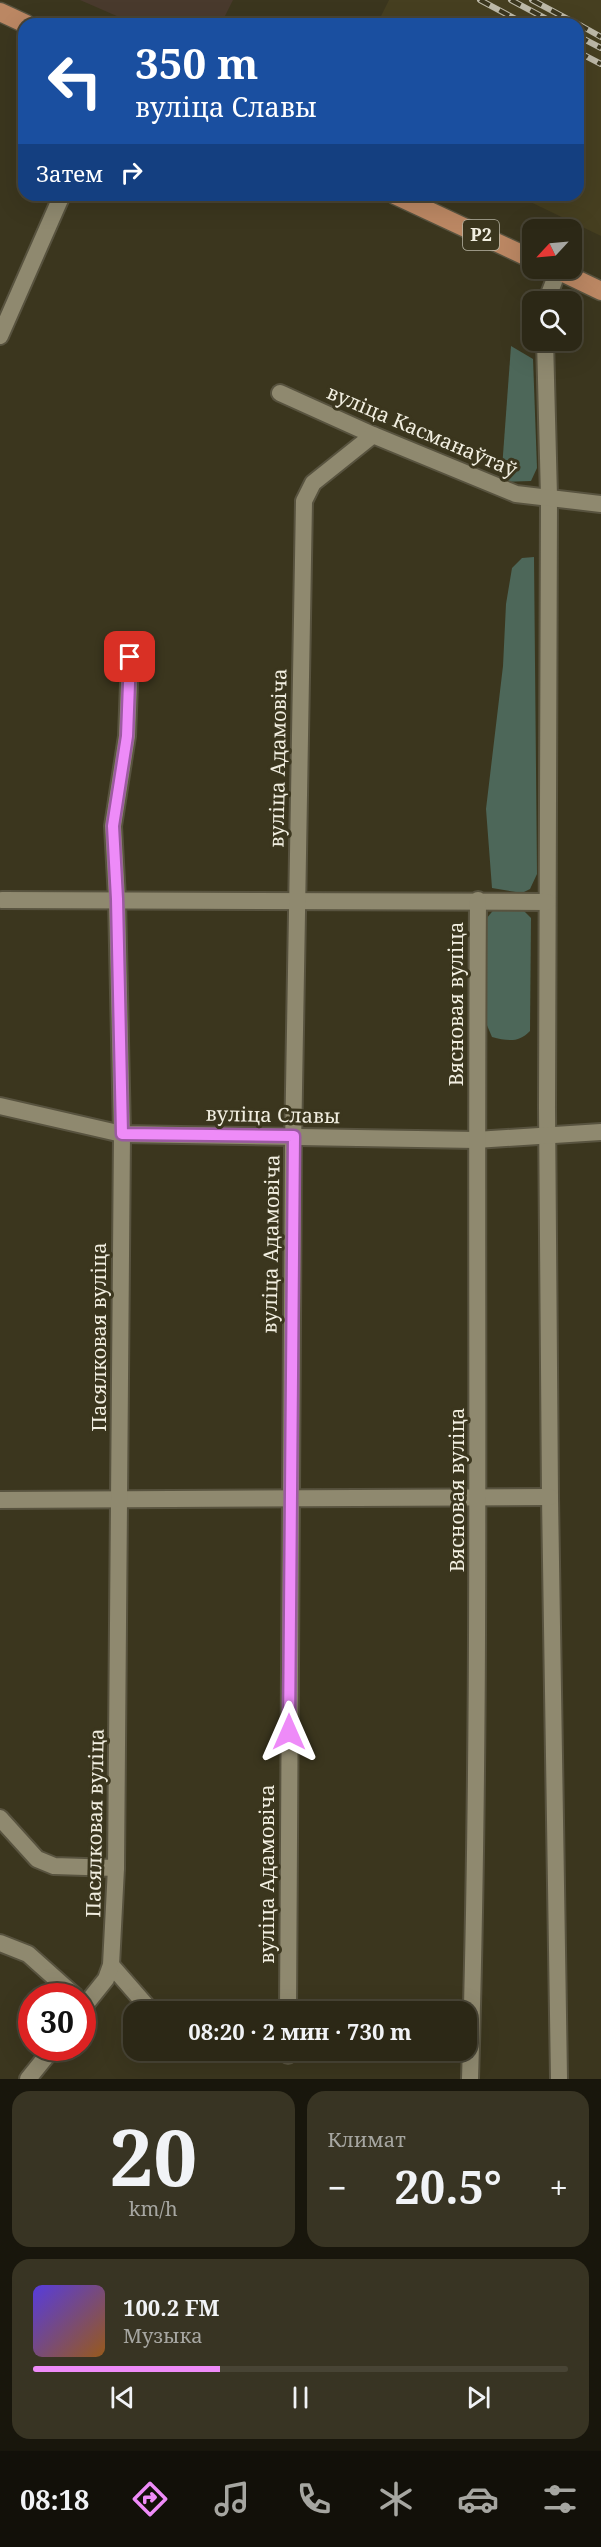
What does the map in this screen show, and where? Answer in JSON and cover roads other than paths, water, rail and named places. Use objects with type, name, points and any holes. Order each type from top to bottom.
[{"type":"main road","points":[[0,12],[18,20]]},
{"type":"main road","name":"Р2","points":[[408,201],[522,254]]},
{"type":"main road","points":[[575,279],[601,291]]},
{"type":"street","points":[[0,336],[59,201]]},
{"type":"street","points":[[545,351],[549,497],[547,902],[549,1497],[559,2079]]},
{"type":"street","name":"вуліца Касманаўтаў","points":[[280,393],[373,435],[516,494],[601,504]]},
{"type":"street","name":"вуліца Адамовіча","points":[[288,2001],[290,1500],[304,501],[313,483],[373,435]]},
{"type":"street","name":"Пасялковая вуліца","points":[[96,1989],[106,1979],[111,1965],[116,1868],[122,1134],[117,899],[113,826],[127,736],[130,657]]},
{"type":"street","points":[[2,900],[547,902]]},
{"type":"street","name":"Вясновая вуліца","points":[[470,2079],[479,1498],[476,1140],[478,900]]},
{"type":"street","name":"вуліца Славы","points":[[0,1106],[122,1134],[476,1140],[601,1132]]},
{"type":"street","points":[[0,1500],[549,1497]]},
{"type":"street","points":[[0,1818],[37,1859],[54,1866],[116,1868]]},
{"type":"street","points":[[0,1943],[28,1954],[59,1983]]},
{"type":"street","points":[[111,1965],[142,2001]]},
{"type":"street","points":[[28,2079],[43,2061]]},
{"type":"railway","points":[[480,0],[514,18]]},
{"type":"railway","points":[[511,0],[545,18]]},
{"type":"railway","points":[[532,0],[566,18]]},
{"type":"railway","points":[[584,27],[601,37]]},
{"type":"railway","points":[[584,39],[601,48]]},
{"type":"railway","points":[[584,55],[601,64]]}]
